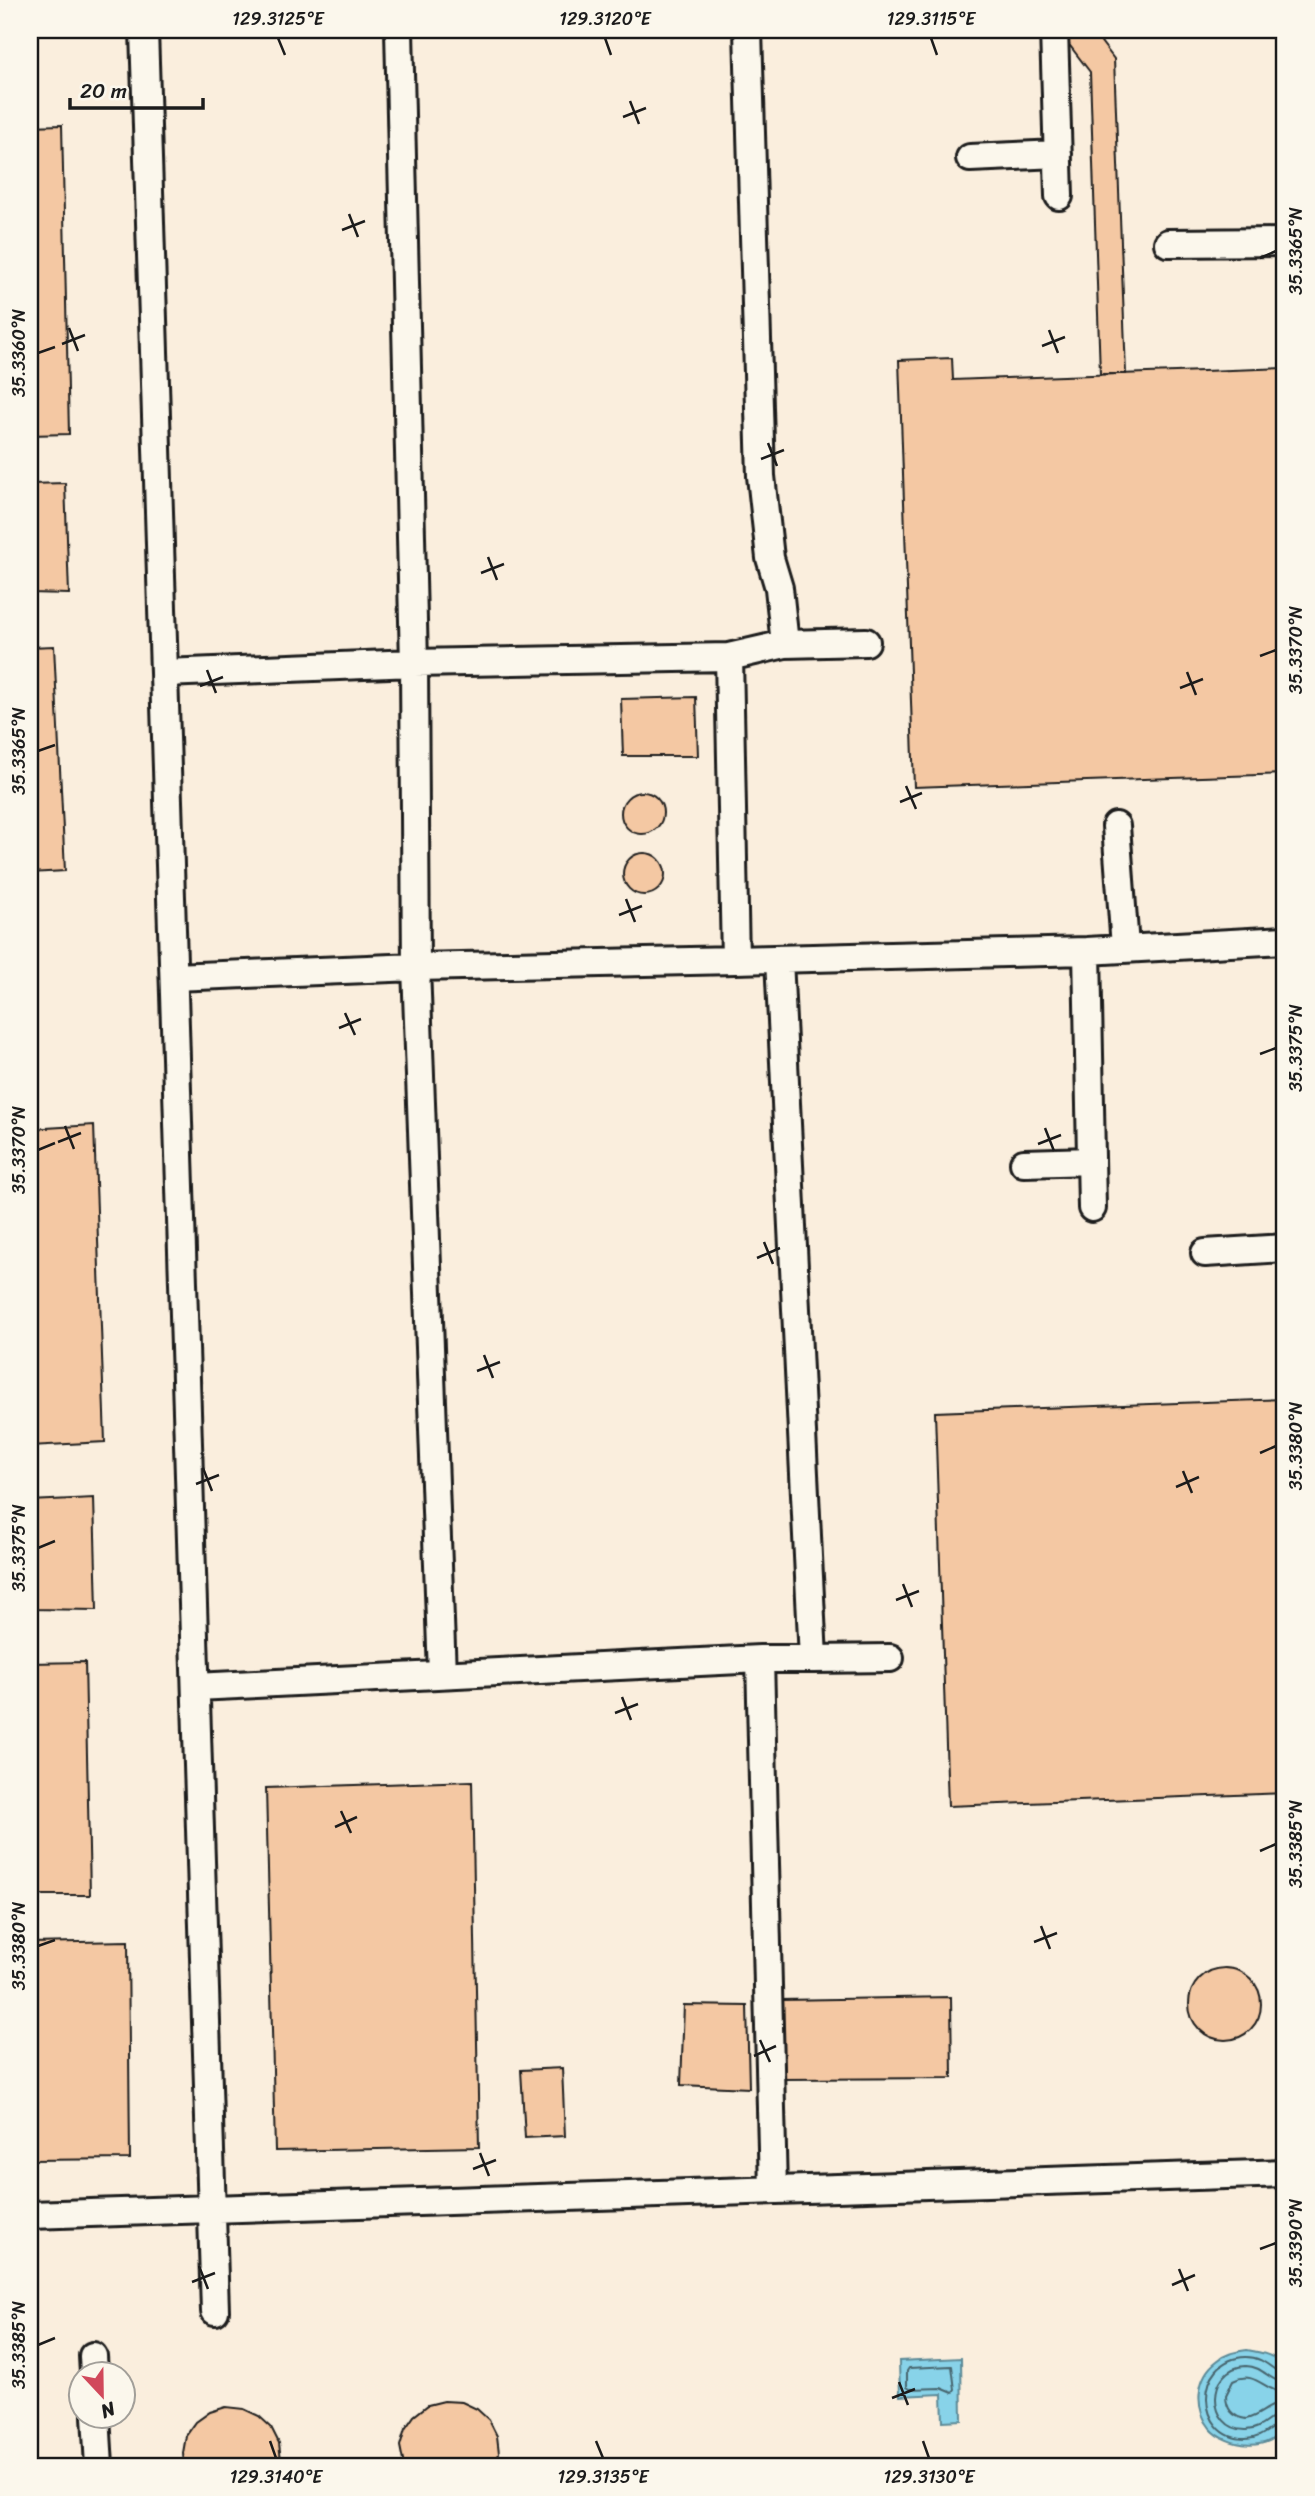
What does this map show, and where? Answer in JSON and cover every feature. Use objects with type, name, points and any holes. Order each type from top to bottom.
[{"type":"lane","points":[[144,30],[215,2311]]},
{"type":"lane","points":[[399,30],[414,663],[416,967],[442,1674]]},
{"type":"lane","points":[[748,30],[761,477],[770,558],[779,587],[785,644]]},
{"type":"lane","points":[[1054,30],[1059,197]]},
{"type":"lane","points":[[970,158],[1058,154]]},
{"type":"lane","points":[[1168,243],[1285,242]]},
{"type":"lane","points":[[164,673],[414,663],[729,657],[785,644],[866,642]]},
{"type":"lane","points":[[729,657],[735,960]]},
{"type":"lane","points":[[1116,826],[1125,947]]},
{"type":"lane","points":[[174,977],[416,967],[1087,951],[1285,940]]},
{"type":"lane","points":[[1087,951],[1092,1208]]},
{"type":"lane","points":[[779,959],[813,1659]]},
{"type":"lane","points":[[1024,1163],[1091,1161]]},
{"type":"lane","points":[[1205,1253],[1285,1248]]},
{"type":"lane","points":[[195,1687],[760,1660],[890,1658]]},
{"type":"lane","points":[[760,1660],[773,2190]]},
{"type":"lane","points":[[30,2215],[1285,2173]]},
{"type":"lane","points":[[97,2430],[99,2466]]},
{"type":"water","points":[[1247,2350],[1269,2355],[1280,2364],[1284,2378],[1286,2417],[1284,2427],[1278,2435],[1269,2441],[1248,2445],[1227,2440],[1210,2428],[1201,2411],[1200,2402],[1201,2384],[1210,2368],[1224,2356]]},
{"type":"water","points":[[961,2358],[962,2420],[943,2421],[942,2394],[900,2396],[899,2361]]},
{"type":"building","points":[[1058,30],[1092,30],[1114,59],[1126,374],[1100,374],[1090,72]]},
{"type":"building","points":[[62,125],[69,434],[30,435],[30,126]]},
{"type":"building","points":[[952,358],[953,380],[1285,368],[1285,774],[914,787],[899,360]]},
{"type":"building","points":[[65,483],[69,594],[30,593],[30,484]]},
{"type":"building","points":[[54,646],[65,871],[30,873],[30,647]]},
{"type":"building","points":[[696,697],[698,756],[623,756],[621,699]]},
{"type":"building","points":[[642,792],[657,798],[663,813],[657,828],[642,834],[627,828],[621,813],[627,798]]},
{"type":"building","points":[[644,853],[659,859],[665,874],[659,889],[644,895],[629,889],[623,874],[629,859]]},
{"type":"building","points":[[94,1125],[105,1442],[30,1446],[30,1129]]},
{"type":"building","points":[[1285,1399],[1285,1793],[948,1806],[935,1412]]},
{"type":"building","points":[[94,1498],[97,1610],[30,1609],[30,1501]]},
{"type":"building","points":[[85,1662],[90,1895],[30,1895],[30,1663]]},
{"type":"building","points":[[472,1781],[479,2147],[275,2151],[266,1788]]},
{"type":"building","points":[[128,1941],[130,2159],[30,2160],[30,1943]]},
{"type":"building","points":[[1225,1968],[1239,1971],[1251,1978],[1258,1990],[1261,2004],[1258,2018],[1251,2030],[1239,2037],[1225,2040],[1211,2037],[1199,2030],[1192,2018],[1189,2004],[1192,1990],[1199,1978],[1211,1971]]},
{"type":"building","points":[[951,1997],[952,2078],[782,2079],[782,2000]]},
{"type":"building","points":[[684,2005],[747,2006],[749,2088],[681,2085]]},
{"type":"building","points":[[562,2068],[565,2136],[525,2138],[521,2070]]},
{"type":"building","points":[[444,2401],[462,2402],[477,2409],[489,2420],[497,2436],[499,2453],[495,2466],[404,2466],[400,2446],[405,2429],[414,2416],[428,2405]]},
{"type":"building","points":[[226,2407],[244,2409],[259,2416],[271,2427],[279,2443],[279,2466],[184,2466],[186,2436],[196,2422],[210,2412]]}]
